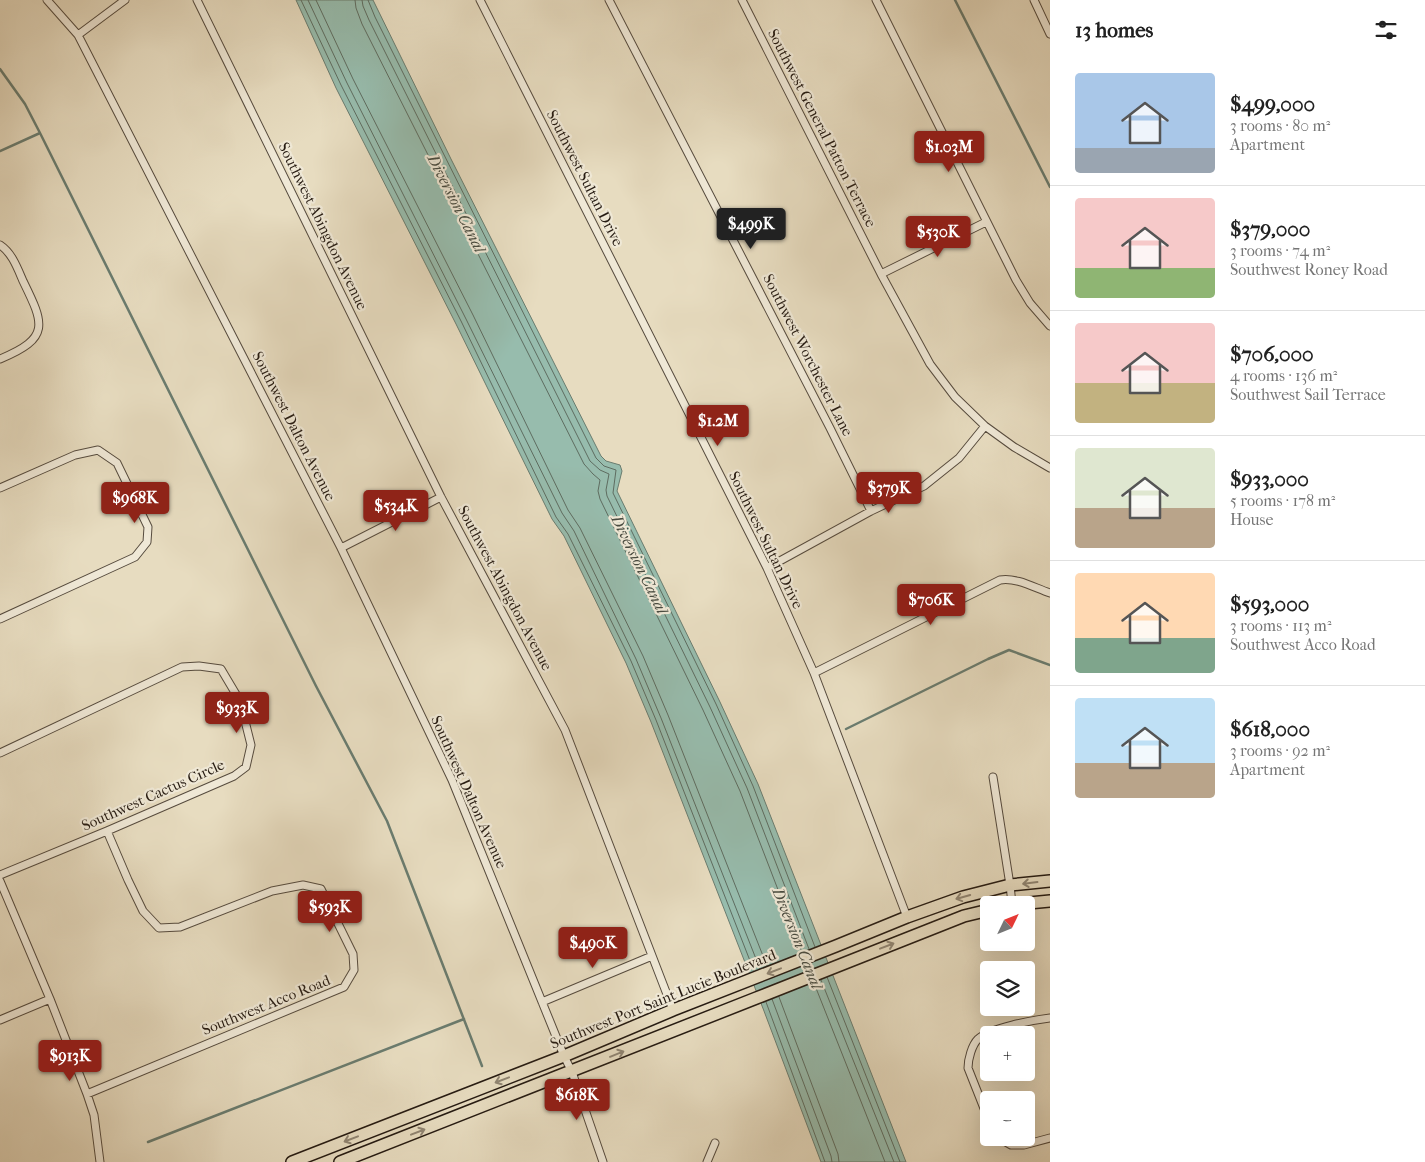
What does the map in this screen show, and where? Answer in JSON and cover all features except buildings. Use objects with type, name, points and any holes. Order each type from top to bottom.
[{"type":"main road","name":"Southwest Port Saint Lucie Boulevard","points":[[292,1162],[564,1056],[673,1010],[963,896],[1010,885],[1050,880]]},
{"type":"main road","points":[[1035,902],[1050,901]]},
{"type":"main road","points":[[340,1162],[572,1072],[751,999],[964,916],[980,912]]},
{"type":"street","name":"Southwest Dalton Avenue","points":[[47,0],[78,35],[341,548],[452,780],[572,1072],[603,1162]]},
{"type":"street","points":[[78,35],[125,0]]},
{"type":"street","name":"Southwest Abingdon Avenue","points":[[197,0],[440,497],[565,730],[673,1010]]},
{"type":"street","name":"Southwest Sultan Drive","points":[[480,0],[766,568],[814,673],[907,917]]},
{"type":"street","name":"Southwest Worchester Lane","points":[[609,0],[871,511]]},
{"type":"street","name":"Southwest General Patton Terrace","points":[[742,0],[881,274],[930,364],[955,397],[985,426],[1014,447],[1050,468]]},
{"type":"street","points":[[876,0],[1022,291],[1050,326]]},
{"type":"street","points":[[1034,0],[1050,34]]},
{"type":"street","points":[[881,274],[986,222]]},
{"type":"street","points":[[0,245],[14,261],[34,302],[39,323],[36,335],[28,346],[0,359]]},
{"type":"street","points":[[766,568],[871,511],[924,486],[959,458],[985,426]]},
{"type":"street","points":[[0,488],[75,455],[98,450],[117,463],[148,527],[147,542],[135,556],[0,619]]},
{"type":"street","points":[[341,548],[440,497]]},
{"type":"street","points":[[814,673],[1000,580],[1007,578],[1050,594]]},
{"type":"street","name":"Southwest Cactus Circle","points":[[0,753],[182,667],[200,666],[221,669],[240,701],[251,745],[246,767],[234,776],[108,831],[0,875]]},
{"type":"street","points":[[993,777],[1010,885],[1009,896]]},
{"type":"street","name":"Southwest Acco Road","points":[[87,1094],[344,987],[354,970],[353,954],[321,888],[303,885],[272,891],[180,927],[159,928],[143,911],[108,831]]},
{"type":"street","points":[[0,881],[50,999],[87,1094],[94,1115],[100,1162]]},
{"type":"street","points":[[542,1002],[652,956]]},
{"type":"street","points":[[0,1020],[50,999]]},
{"type":"street","points":[[980,1098],[968,1068],[968,1059],[978,1040],[993,1030],[1050,1018]]},
{"type":"street","points":[[1035,1142],[1050,1138]]},
{"type":"street","points":[[707,1162],[715,1143]]},
{"type":"water","name":"Diversion Canal","points":[[296,0],[373,0],[601,456],[606,461],[620,465],[622,471],[617,491],[758,784],[906,1162],[821,1162],[764,1011],[626,663],[564,536],[552,519],[456,324],[336,88]]},
{"type":"waterway","points":[[955,0],[1050,187]]},
{"type":"waterway","points":[[0,69],[25,104],[40,133],[316,686],[387,821],[482,1066]]},
{"type":"waterway","points":[[0,151],[40,133]]},
{"type":"waterway","points":[[846,729],[1009,650],[1050,665]]},
{"type":"waterway","points":[[148,1142],[464,1019]]}]
